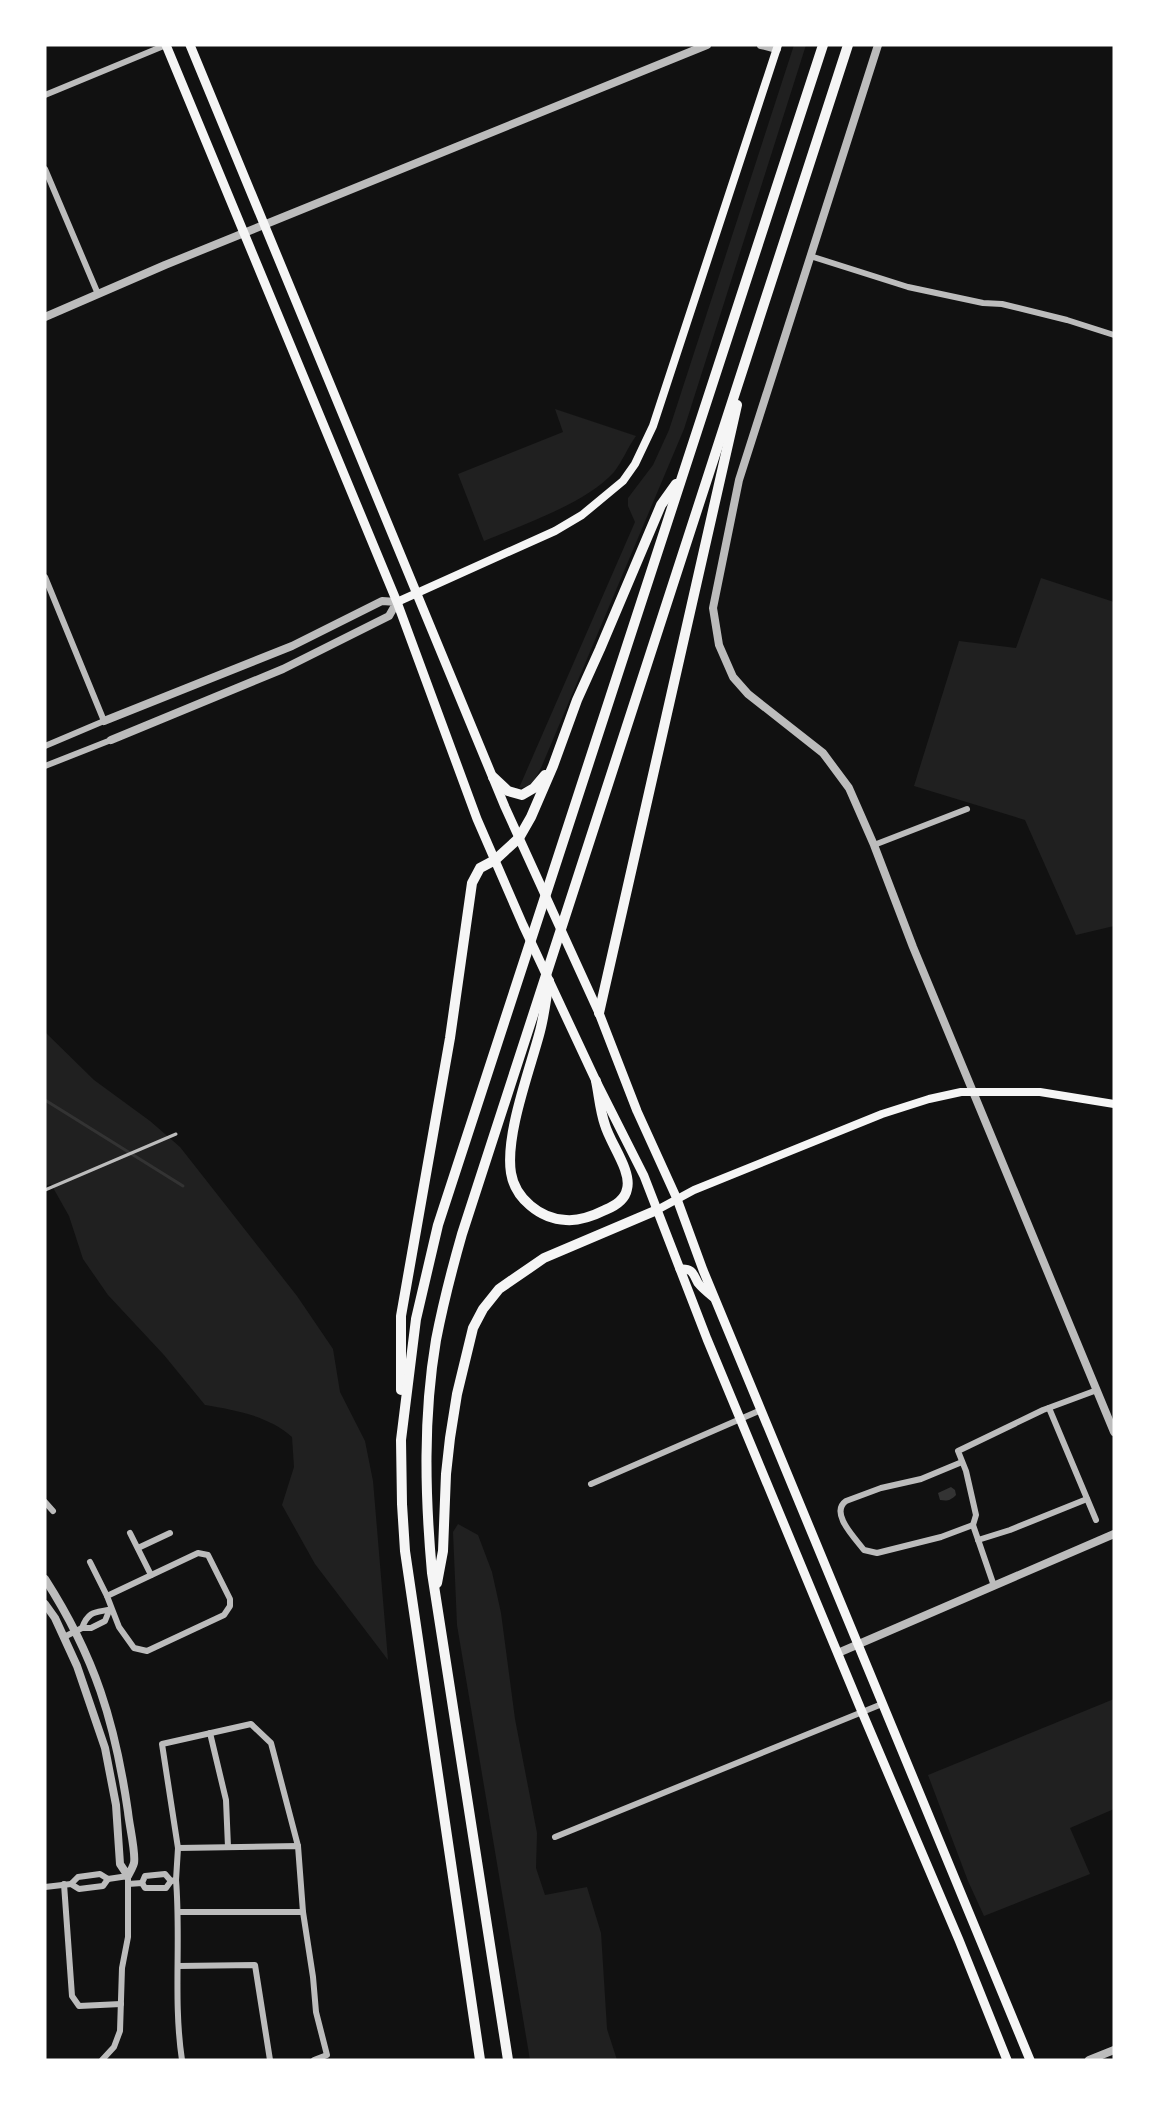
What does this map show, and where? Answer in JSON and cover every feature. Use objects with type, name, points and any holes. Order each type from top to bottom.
[{"type":"highway","points":[[401,1440],[416,1319],[438,1225],[823,45]]},
{"type":"highway","points":[[509,2060],[434,1596],[426,1473],[429,1402],[436,1342],[462,1234],[848,45]]},
{"type":"highway","points":[[599,1013],[755,329]]},
{"type":"highway","points":[[480,2060],[409,1589],[402,1504],[401,1316],[450,1038],[472,883],[480,868],[495,860],[519,838],[553,766],[577,700],[661,505],[683,474]]},
{"type":"highway","points":[[493,777],[508,791],[522,795],[534,788],[553,766]]},
{"type":"highway","points":[[556,942],[538,1039],[511,1145],[511,1175],[525,1200],[536,1209],[563,1220],[587,1217],[618,1204],[628,1188],[627,1174],[605,1126],[596,1080]]},
{"type":"highway","points":[[434,1596],[442,1551],[446,1474],[453,1416],[473,1328],[483,1309],[499,1289],[544,1258],[657,1210]]},
{"type":"main road","points":[[166,45],[246,233],[397,602],[477,819],[596,1080],[644,1176],[680,1269],[1007,2060]]},
{"type":"main road","points":[[190,45],[493,777],[599,1013],[637,1111],[677,1199],[715,1299],[1030,2060]]},
{"type":"main road","points":[[397,602],[555,531],[573,520],[623,481],[635,464],[653,426],[778,47]]},
{"type":"main road","points":[[657,1210],[694,1190],[882,1114],[929,1099],[974,1092],[1040,1092],[1114,1104]]},
{"type":"main road","points":[[680,1269],[690,1269],[699,1284],[715,1299]]},
{"type":"street","points":[[45,95],[166,45]]},
{"type":"street","points":[[45,317],[707,45]]},
{"type":"street","points":[[761,45],[778,47]]},
{"type":"street","points":[[878,45],[739,480],[713,608],[719,645],[733,677],[748,694],[823,753],[849,788],[1114,1432]]},
{"type":"street","points":[[45,169],[98,294]]},
{"type":"street","points":[[810,256],[908,287],[983,303],[1002,304],[1067,320],[1114,335]]},
{"type":"street","points":[[45,577],[104,722]]},
{"type":"street","points":[[45,746],[292,646],[382,601],[397,602],[389,616],[297,662],[45,766]]},
{"type":"street","points":[[874,845],[967,809]]},
{"type":"street","points":[[994,1586],[973,1525],[976,1515],[958,1451],[1049,1408],[1097,1390]]},
{"type":"street","points":[[1049,1408],[1096,1520]]},
{"type":"street","points":[[591,1484],[762,1410]]},
{"type":"street","points":[[962,1462],[921,1479],[881,1488],[846,1501],[841,1504],[839,1510],[864,1550],[877,1553],[941,1537],[973,1525]]},
{"type":"street","points":[[978,1540],[1010,1530],[1087,1499]]},
{"type":"street","points":[[45,1502],[53,1511]]},
{"type":"street","points":[[130,1533],[151,1575]]},
{"type":"street","points":[[138,1548],[170,1533]]},
{"type":"street","points":[[838,1653],[1114,1534]]},
{"type":"street","points":[[90,1562],[119,1627],[134,1648],[147,1651],[224,1615],[230,1606],[227,1591],[208,1556],[204,1553],[198,1553],[107,1596]]},
{"type":"street","points":[[45,1579],[79,1629],[104,1699],[116,1740],[134,1863],[128,1880],[128,1937],[122,1968],[120,2031],[114,2047],[102,2060]]},
{"type":"street","points":[[45,1604],[77,1666],[105,1748],[116,1805],[120,1864],[128,1880]]},
{"type":"street","points":[[79,1629],[85,1618],[100,1610],[111,1610]]},
{"type":"street","points":[[64,1637],[79,1629],[91,1628],[105,1622],[111,1610]]},
{"type":"street","points":[[555,1837],[882,1704]]},
{"type":"street","points":[[182,2060],[178,2033],[178,1912],[173,1881],[178,1848],[162,1744],[251,1724],[272,1743],[298,1846],[303,1912],[316,2012],[327,2055],[314,2060]]},
{"type":"street","points":[[210,1733],[226,1800],[228,1847]]},
{"type":"street","points":[[178,1848],[298,1846]]},
{"type":"street","points":[[45,1887],[68,1884],[78,1877],[100,1874],[108,1879],[142,1883],[145,1888],[166,1888],[173,1881]]},
{"type":"street","points":[[142,1883],[145,1876],[165,1874],[173,1881]]},
{"type":"street","points":[[68,1884],[79,1889],[103,1886],[108,1879]]},
{"type":"street","points":[[68,1884],[72,1996],[79,2006],[121,2004]]},
{"type":"street","points":[[178,1912],[303,1912]]},
{"type":"street","points":[[178,1966],[255,1965],[270,2060]]},
{"type":"street","points":[[1089,2060],[1114,2050]]},
{"type":"lane","points":[[45,1190],[176,1134]]},
{"type":"shaded area","points":[[794,45],[806,45],[684,429],[541,768],[530,784],[519,788],[635,522],[628,506],[628,498],[653,465],[669,430]]},
{"type":"shaded area","points":[[555,409],[636,436],[614,472],[588,494],[553,512],[484,541],[458,474],[563,432]]},
{"type":"shaded area","points":[[1041,578],[1114,602],[1114,926],[1076,935],[1025,820],[914,786],[959,641],[1016,648]]},
{"type":"shaded area","points":[[45,1032],[94,1080],[150,1121],[180,1147],[297,1296],[333,1349],[340,1392],[365,1441],[373,1481],[388,1660],[315,1564],[282,1505],[294,1467],[292,1437],[262,1419],[205,1405],[164,1355],[108,1295],[83,1259],[69,1216],[51,1184],[45,1186]]},
{"type":"shaded area","points":[[951,1487],[955,1490],[956,1495],[948,1500],[940,1500],[938,1493]]},
{"type":"shaded area","points":[[458,1524],[478,1535],[492,1572],[501,1613],[515,1719],[537,1833],[536,1868],[545,1895],[587,1887],[601,1933],[607,2029],[617,2060],[530,2060],[457,1625],[453,1532]]},
{"type":"shaded area","points":[[1114,1699],[1114,1809],[1070,1828],[1090,1874],[984,1916],[968,1881],[928,1775]]},
{"type":"waterway","points":[[45,1100],[183,1186]]}]
